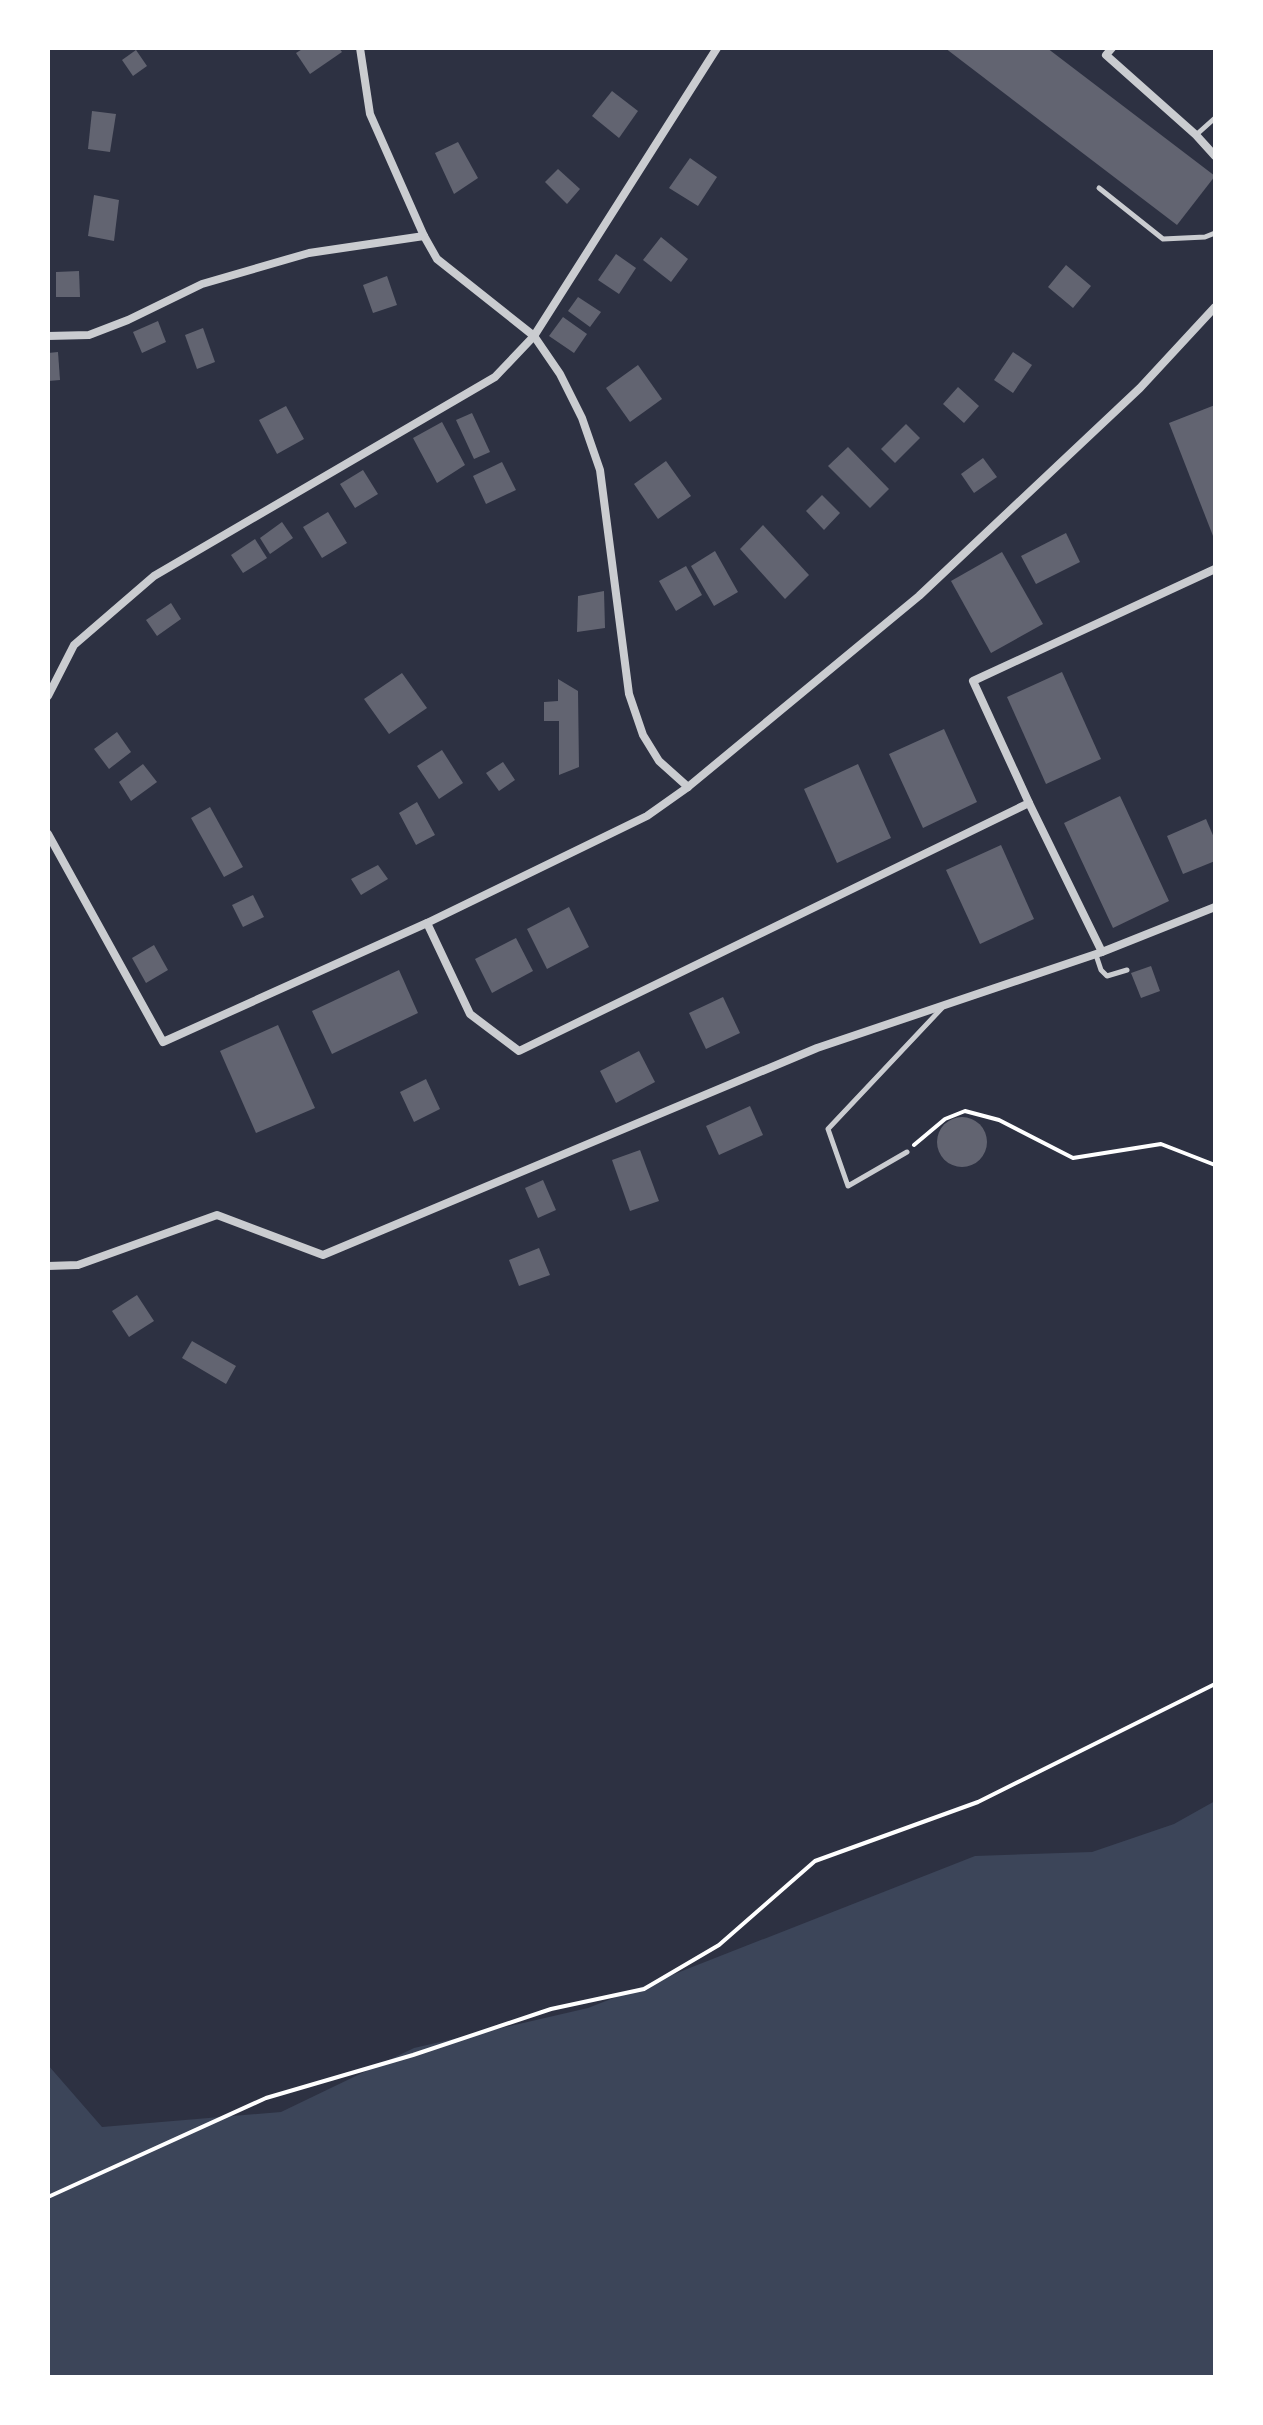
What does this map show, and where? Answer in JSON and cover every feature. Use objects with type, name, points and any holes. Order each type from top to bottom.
[{"type":"street","points":[[360,48],[370,114],[437,259],[534,336],[560,374],[582,418],[600,470],[629,694],[659,761],[688,787]]},
{"type":"street","points":[[48,696],[74,645],[154,576],[495,377],[534,336],[717,48]]},
{"type":"street","points":[[1112,48],[1106,55],[1196,135],[1215,156]]},
{"type":"street","points":[[48,336],[89,335],[202,284],[309,253],[424,236]]},
{"type":"street","points":[[48,834],[163,1042],[427,923],[647,816],[688,787],[919,596],[1140,388],[1215,307]]},
{"type":"street","points":[[1099,953],[973,681],[1215,569]]},
{"type":"street","points":[[427,923],[470,1014],[519,1051],[1029,803]]},
{"type":"street","points":[[48,1266],[78,1265],[217,1215],[323,1255],[817,1048],[1099,953],[1215,907]]},
{"type":"lane","points":[[1196,135],[1215,118]]},
{"type":"lane","points":[[1099,188],[1163,239],[1205,237],[1215,233]]},
{"type":"lane","points":[[1099,953],[1101,970],[1107,976],[1127,970]]},
{"type":"lane","points":[[907,1152],[848,1186],[828,1129],[945,1005]]},
{"type":"path","points":[[907,1152],[945,1119],[965,1111],[999,1120],[1073,1158],[1161,1144],[1215,1165]]},
{"type":"path","points":[[48,2197],[266,2098],[413,2055],[551,2009],[644,1989],[719,1945],[815,1861],[978,1802],[1215,1684]]},
{"type":"shaded area","points":[[1215,1801],[1215,2377],[48,2377],[48,2065],[102,2127],[281,2112],[414,2048],[588,2008],[975,1856],[1092,1852],[1174,1824]]},
{"type":"building","points":[[304,48],[339,48],[342,52],[310,74],[296,53]]},
{"type":"building","points":[[945,48],[1047,48],[1215,176],[1177,225]]},
{"type":"building","points":[[136,50],[147,66],[133,76],[122,60]]},
{"type":"building","points":[[612,91],[638,111],[619,138],[592,116]]},
{"type":"building","points":[[92,111],[116,114],[110,152],[88,149]]},
{"type":"building","points":[[458,142],[478,178],[454,194],[435,153]]},
{"type":"building","points":[[690,158],[717,177],[698,206],[669,188]]},
{"type":"building","points":[[558,169],[580,189],[567,204],[545,182]]},
{"type":"building","points":[[94,195],[119,200],[114,241],[88,236]]},
{"type":"building","points":[[661,237],[688,259],[671,282],[643,260]]},
{"type":"building","points":[[616,254],[636,268],[619,294],[598,280]]},
{"type":"building","points":[[1066,265],[1091,286],[1073,308],[1048,287]]},
{"type":"building","points":[[79,271],[80,297],[56,297],[56,272]]},
{"type":"building","points":[[387,276],[397,305],[373,313],[363,285]]},
{"type":"building","points":[[578,297],[601,312],[590,327],[568,311]]},
{"type":"building","points":[[563,317],[587,334],[574,353],[549,336]]},
{"type":"building","points":[[158,321],[166,342],[142,353],[133,332]]},
{"type":"building","points":[[203,328],[215,362],[197,369],[185,335]]},
{"type":"building","points":[[58,352],[60,380],[48,381],[48,353]]},
{"type":"building","points":[[1013,352],[1032,365],[1013,393],[994,380]]},
{"type":"building","points":[[638,365],[662,399],[630,422],[606,388]]},
{"type":"building","points":[[958,387],[979,406],[964,423],[943,404]]},
{"type":"building","points":[[1215,405],[1215,541],[1169,423]]},
{"type":"building","points":[[286,406],[304,439],[277,454],[259,420]]},
{"type":"building","points":[[472,413],[490,452],[474,459],[456,420]]},
{"type":"building","points":[[442,422],[465,465],[437,483],[413,438]]},
{"type":"building","points":[[906,424],[920,438],[895,463],[881,449]]},
{"type":"building","points":[[848,447],[889,489],[870,508],[828,466]]},
{"type":"building","points":[[983,458],[997,477],[974,493],[961,474]]},
{"type":"building","points":[[666,461],[691,496],[658,519],[634,484]]},
{"type":"building","points":[[502,462],[516,490],[486,504],[473,476]]},
{"type":"building","points":[[363,470],[378,494],[355,508],[340,484]]},
{"type":"building","points":[[822,495],[840,513],[824,530],[806,511]]},
{"type":"building","points":[[328,512],[347,543],[322,558],[303,527]]},
{"type":"building","points":[[282,522],[293,538],[270,554],[260,538]]},
{"type":"building","points":[[763,525],[809,575],[785,599],[740,549]]},
{"type":"building","points":[[1066,533],[1080,562],[1036,584],[1021,556]]},
{"type":"building","points":[[255,539],[267,558],[243,573],[231,555]]},
{"type":"building","points":[[715,551],[738,592],[714,606],[691,566]]},
{"type":"building","points":[[1002,552],[1043,624],[991,653],[951,581]]},
{"type":"building","points":[[686,566],[702,595],[676,611],[659,581]]},
{"type":"building","points":[[604,591],[605,628],[577,632],[578,596]]},
{"type":"building","points":[[171,603],[181,619],[157,636],[146,620]]},
{"type":"building","points":[[1062,672],[1101,759],[1046,784],[1007,697]]},
{"type":"building","points":[[402,673],[427,708],[389,734],[364,699]]},
{"type":"building","points":[[558,679],[578,691],[579,767],[559,775],[559,721],[544,721],[544,702],[558,701]]},
{"type":"building","points":[[944,729],[977,802],[923,828],[889,754]]},
{"type":"building","points":[[117,732],[131,752],[109,769],[94,749]]},
{"type":"building","points":[[442,750],[463,783],[439,799],[417,766]]},
{"type":"building","points":[[503,762],[515,780],[499,791],[486,773]]},
{"type":"building","points":[[143,764],[157,782],[131,801],[119,782]]},
{"type":"building","points":[[858,764],[891,838],[837,863],[804,789]]},
{"type":"building","points":[[1120,796],[1169,901],[1113,928],[1064,823]]},
{"type":"building","points":[[417,802],[435,835],[416,845],[399,813]]},
{"type":"building","points":[[210,807],[243,867],[224,877],[191,818]]},
{"type":"building","points":[[1206,819],[1215,840],[1215,861],[1183,874],[1167,836]]},
{"type":"building","points":[[1001,845],[1034,919],[980,944],[946,870]]},
{"type":"building","points":[[378,865],[388,879],[361,895],[351,879]]},
{"type":"building","points":[[253,895],[264,917],[243,927],[232,905]]},
{"type":"building","points":[[569,907],[589,947],[547,969],[527,929]]},
{"type":"building","points":[[516,938],[533,971],[492,993],[475,959]]},
{"type":"building","points":[[154,945],[168,970],[146,983],[132,958]]},
{"type":"building","points":[[1151,966],[1160,991],[1141,998],[1131,973]]},
{"type":"building","points":[[399,970],[418,1013],[332,1054],[312,1011]]},
{"type":"building","points":[[723,997],[740,1033],[706,1049],[689,1013]]},
{"type":"building","points":[[278,1025],[315,1108],[256,1133],[220,1051]]},
{"type":"building","points":[[639,1051],[655,1082],[616,1103],[600,1071]]},
{"type":"building","points":[[426,1079],[440,1109],[414,1122],[400,1092]]},
{"type":"building","points":[[750,1106],[763,1135],[719,1155],[706,1126]]},
{"type":"building","points":[[952,1118],[972,1118],[986,1132],[986,1152],[972,1166],[952,1166],[938,1152],[938,1132]]},
{"type":"building","points":[[640,1150],[659,1201],[630,1211],[612,1160]]},
{"type":"building","points":[[543,1180],[556,1210],[538,1218],[525,1188]]},
{"type":"building","points":[[539,1248],[550,1275],[519,1286],[509,1260]]},
{"type":"building","points":[[137,1295],[154,1321],[129,1337],[112,1311]]},
{"type":"building","points":[[192,1341],[236,1366],[226,1384],[182,1358]]}]
